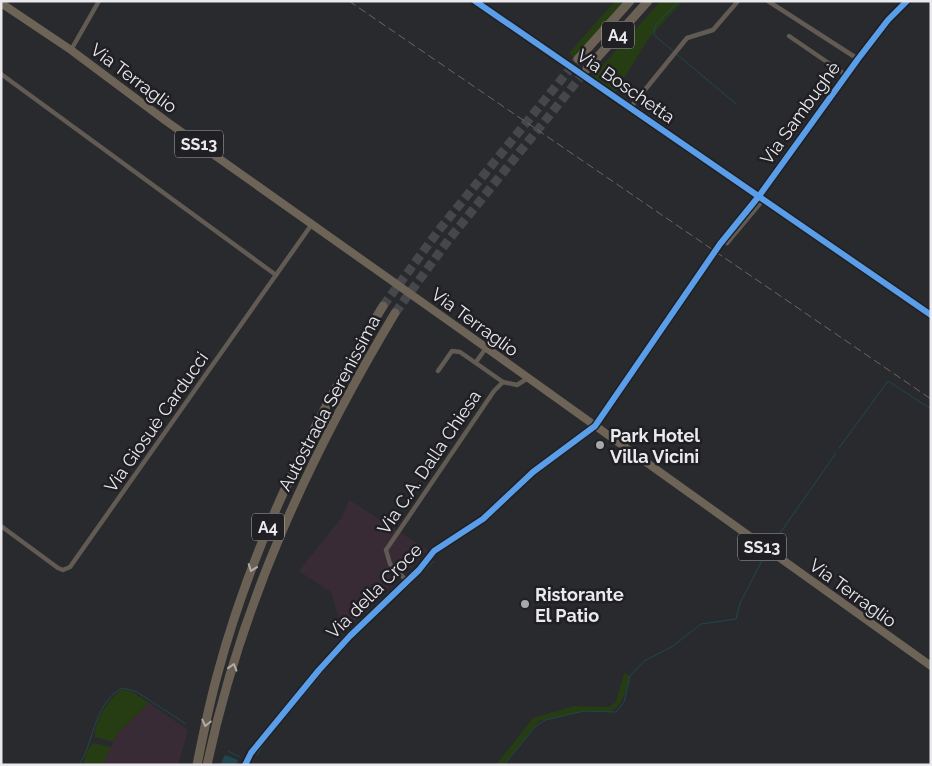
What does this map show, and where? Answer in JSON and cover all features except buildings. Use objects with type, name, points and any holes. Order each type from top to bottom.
[{"type":"highway","name":"A4","points":[[578,59],[630,1]]},
{"type":"highway","name":"A4","points":[[588,69],[648,1]]},
{"type":"highway","name":"Autostrada Serenissima","points":[[197,765],[217,676],[238,607],[263,540],[310,435],[346,368],[383,306]]},
{"type":"highway","name":"Autostrada Serenissima","points":[[208,765],[228,680],[274,546],[321,444],[357,377],[395,313]]},
{"type":"main road","name":"Via Terraglio","points":[[1,3],[71,50],[166,121],[931,666]]},
{"type":"street","points":[[71,50],[99,1]]},
{"type":"street","name":"Via Boschetta","points":[[475,1],[931,315]]},
{"type":"street","points":[[631,108],[691,36],[713,30],[738,1]]},
{"type":"street","name":"Via Sambughè","points":[[768,1],[858,59]]},
{"type":"street","name":"Via Sambughè","points":[[723,244],[761,198],[858,59],[888,20],[907,1]]},
{"type":"street","name":"Via Sambughè","points":[[789,36],[846,76]]},
{"type":"street","points":[[1,74],[276,275]]},
{"type":"street","name":"Via Giosuè Carducci","points":[[1,526],[58,568],[63,570],[70,567],[312,224]]},
{"type":"street","points":[[595,426],[708,260]]},
{"type":"street","points":[[476,362],[486,348]]},
{"type":"street","points":[[438,371],[452,351],[460,352],[503,382]]},
{"type":"street","name":"Via C.A. Dalla Chiesa","points":[[407,581],[390,564],[386,550],[480,408],[503,382],[519,384],[528,378]]},
{"type":"street","name":"Via della Croce","points":[[245,765],[251,753],[319,670],[434,551],[483,519],[533,472],[595,426]]},
{"type":"shaded area","points":[[349,500],[428,550],[343,632],[331,592],[299,571],[342,517]]},
{"type":"shaded area","points":[[149,703],[188,730],[178,765],[103,765],[117,734]]},
{"type":"green space","points":[[615,1],[624,1],[574,58],[569,53]]},
{"type":"green space","points":[[661,1],[683,1],[648,39],[616,92],[593,76]]},
{"type":"green space","points":[[624,673],[630,676],[625,692],[622,700],[611,712],[585,711],[539,721],[504,765],[496,765],[533,718],[574,706],[609,707],[616,702]]},
{"type":"green space","points":[[122,689],[134,693],[149,703],[117,734],[113,742],[95,737],[95,730],[103,710]]},
{"type":"green space","points":[[93,743],[111,747],[103,765],[83,765],[87,751]]},
{"type":"water","points":[[225,755],[238,760],[236,765],[220,765]]},
{"type":"waterway","points":[[678,1],[655,26],[654,35],[736,104]]},
{"type":"waterway","points":[[839,448],[888,381],[931,409]]},
{"type":"waterway","points":[[771,546],[836,453]]},
{"type":"waterway","points":[[504,765],[535,727],[545,720],[584,711],[616,712],[624,702],[630,676],[644,661],[673,646],[701,624],[736,619],[740,603],[765,555]]},
{"type":"waterway","points":[[257,755],[264,743],[347,643],[434,561]]},
{"type":"waterway","points":[[79,765],[105,703],[122,688],[137,692],[186,724]]},
{"type":"waterway","points":[[228,751],[240,757]]},
{"type":"tunnel","points":[[383,306],[439,230],[578,59]]},
{"type":"tunnel","points":[[395,313],[450,238],[587,69]]},
{"type":"tunnel","points":[[708,260],[720,244]]},
{"type":"railway","points":[[349,1],[931,399]]},
{"type":"cycle path","points":[[475,1],[931,315]]},
{"type":"cycle path","points":[[245,765],[251,753],[319,670],[350,636],[419,570],[434,551],[483,519],[533,472],[595,426],[720,244],[759,196],[888,20],[907,1]]},
{"type":"place","name":"Park Hotel Villa Vicini","points":[[600,445]]},
{"type":"place","name":"Ristorante El Patio","points":[[525,604]]}]
